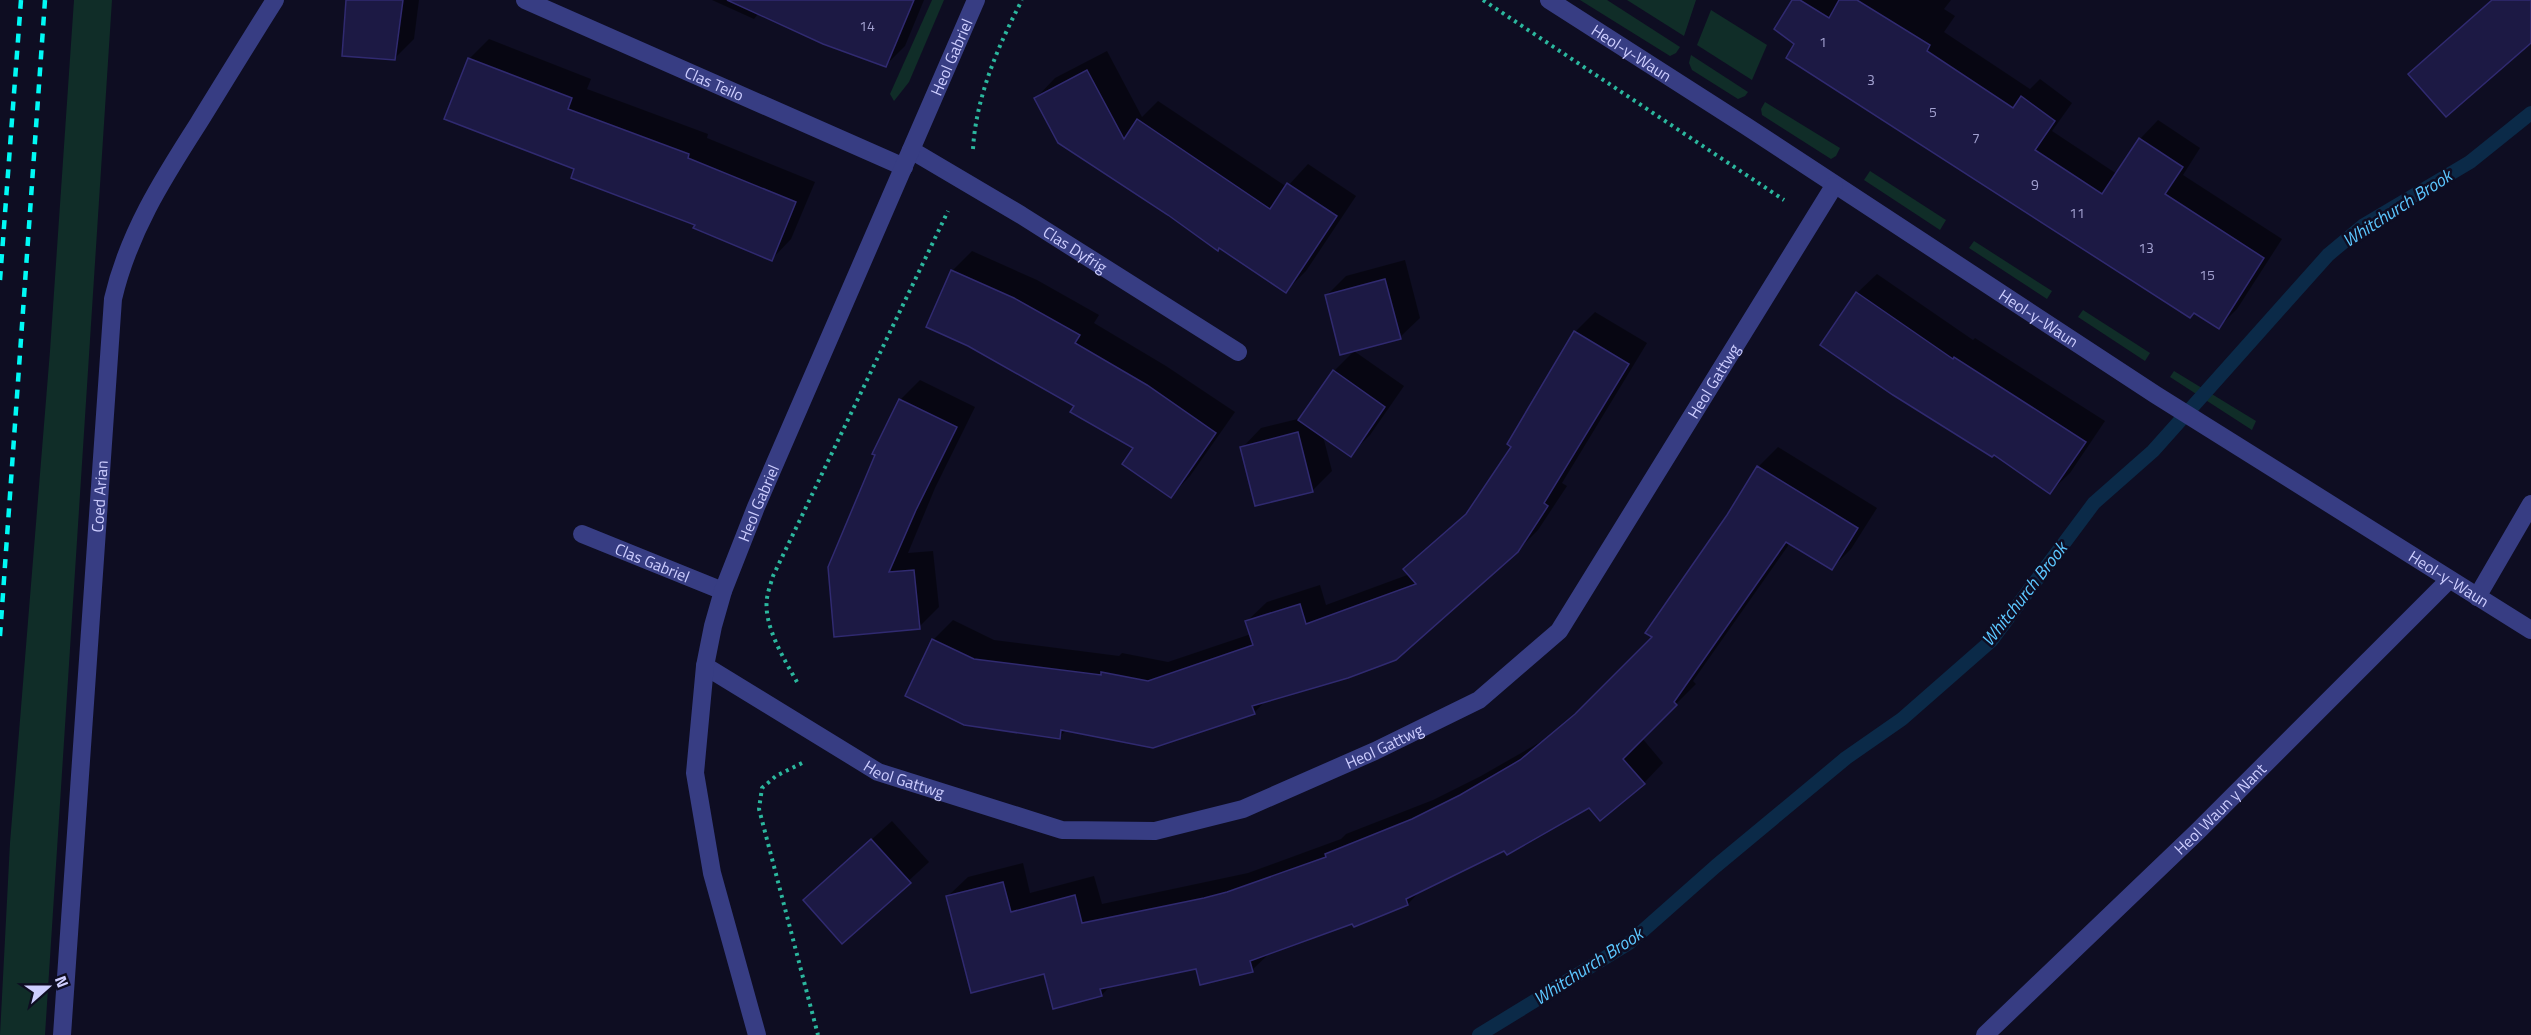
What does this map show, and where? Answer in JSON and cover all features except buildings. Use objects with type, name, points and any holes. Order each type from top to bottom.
[{"type":"street","name":"Coed Arian","points":[[62,1035],[113,299],[119,273],[136,228],[154,192],[275,0]]},
{"type":"street","name":"Clas Teilo","points":[[525,0],[908,159]]},
{"type":"street","name":"Heol Gabriel","points":[[757,1035],[712,873],[695,772],[705,666],[723,591],[761,496],[976,0]]},
{"type":"street","name":"Heol-y-Waun","points":[[1549,0],[1737,120],[1834,186],[2224,439],[2531,630]]},
{"type":"street","name":"Clas Dyfrig","points":[[908,159],[963,180],[1238,352]]},
{"type":"street","name":"Heol Gattwg","points":[[705,666],[878,772],[1062,830],[1155,831],[1243,809],[1375,752],[1479,700],[1559,631],[1834,186]]},
{"type":"street","points":[[2477,597],[2531,504]]},
{"type":"street","name":"Clas Gabriel","points":[[582,534],[723,591]]},
{"type":"street","name":"Heol Waun y Nant","points":[[1985,1035],[2197,832],[2449,580]]},
{"type":"path","points":[[799,685],[782,656],[771,630],[766,600],[773,576],[963,180],[973,156],[975,119],[1008,27],[1022,0]]},
{"type":"path","points":[[1483,0],[1784,200]]},
{"type":"path","points":[[818,1035],[759,809],[762,788],[776,776],[833,745]]},
{"type":"green space","points":[[74,0],[112,0],[45,1035],[0,1035],[10,843],[50,351]]},
{"type":"green space","points":[[932,0],[944,0],[909,82],[894,101],[890,94]]},
{"type":"green space","points":[[1580,0],[1607,0],[1680,47],[1670,56]]},
{"type":"green space","points":[[1627,0],[1696,0],[1684,36]]},
{"type":"green space","points":[[1711,10],[1767,45],[1752,80],[1697,45]]},
{"type":"green space","points":[[1691,55],[1748,92],[1738,99],[1692,70],[1689,63]]},
{"type":"green space","points":[[1765,102],[1840,148],[1836,156],[1831,159],[1762,115],[1761,109]]},
{"type":"green space","points":[[1870,171],[1946,220],[1940,230],[1864,180]]},
{"type":"green space","points":[[1974,241],[2052,291],[2047,299],[1969,248]]},
{"type":"green space","points":[[2083,310],[2150,353],[2145,361],[2078,317]]},
{"type":"green space","points":[[2174,371],[2256,421],[2252,430],[2170,377]]},
{"type":"waterway","name":"Whitchurch Brook","points":[[1479,1035],[1629,943],[1716,866],[1846,758],[1902,719],[1991,641],[2094,503],[2153,451],[2328,255],[2364,225],[2470,162],[2531,113]]},
{"type":"railway","points":[[0,280],[21,0]]},
{"type":"railway","points":[[0,636],[45,0]]}]
